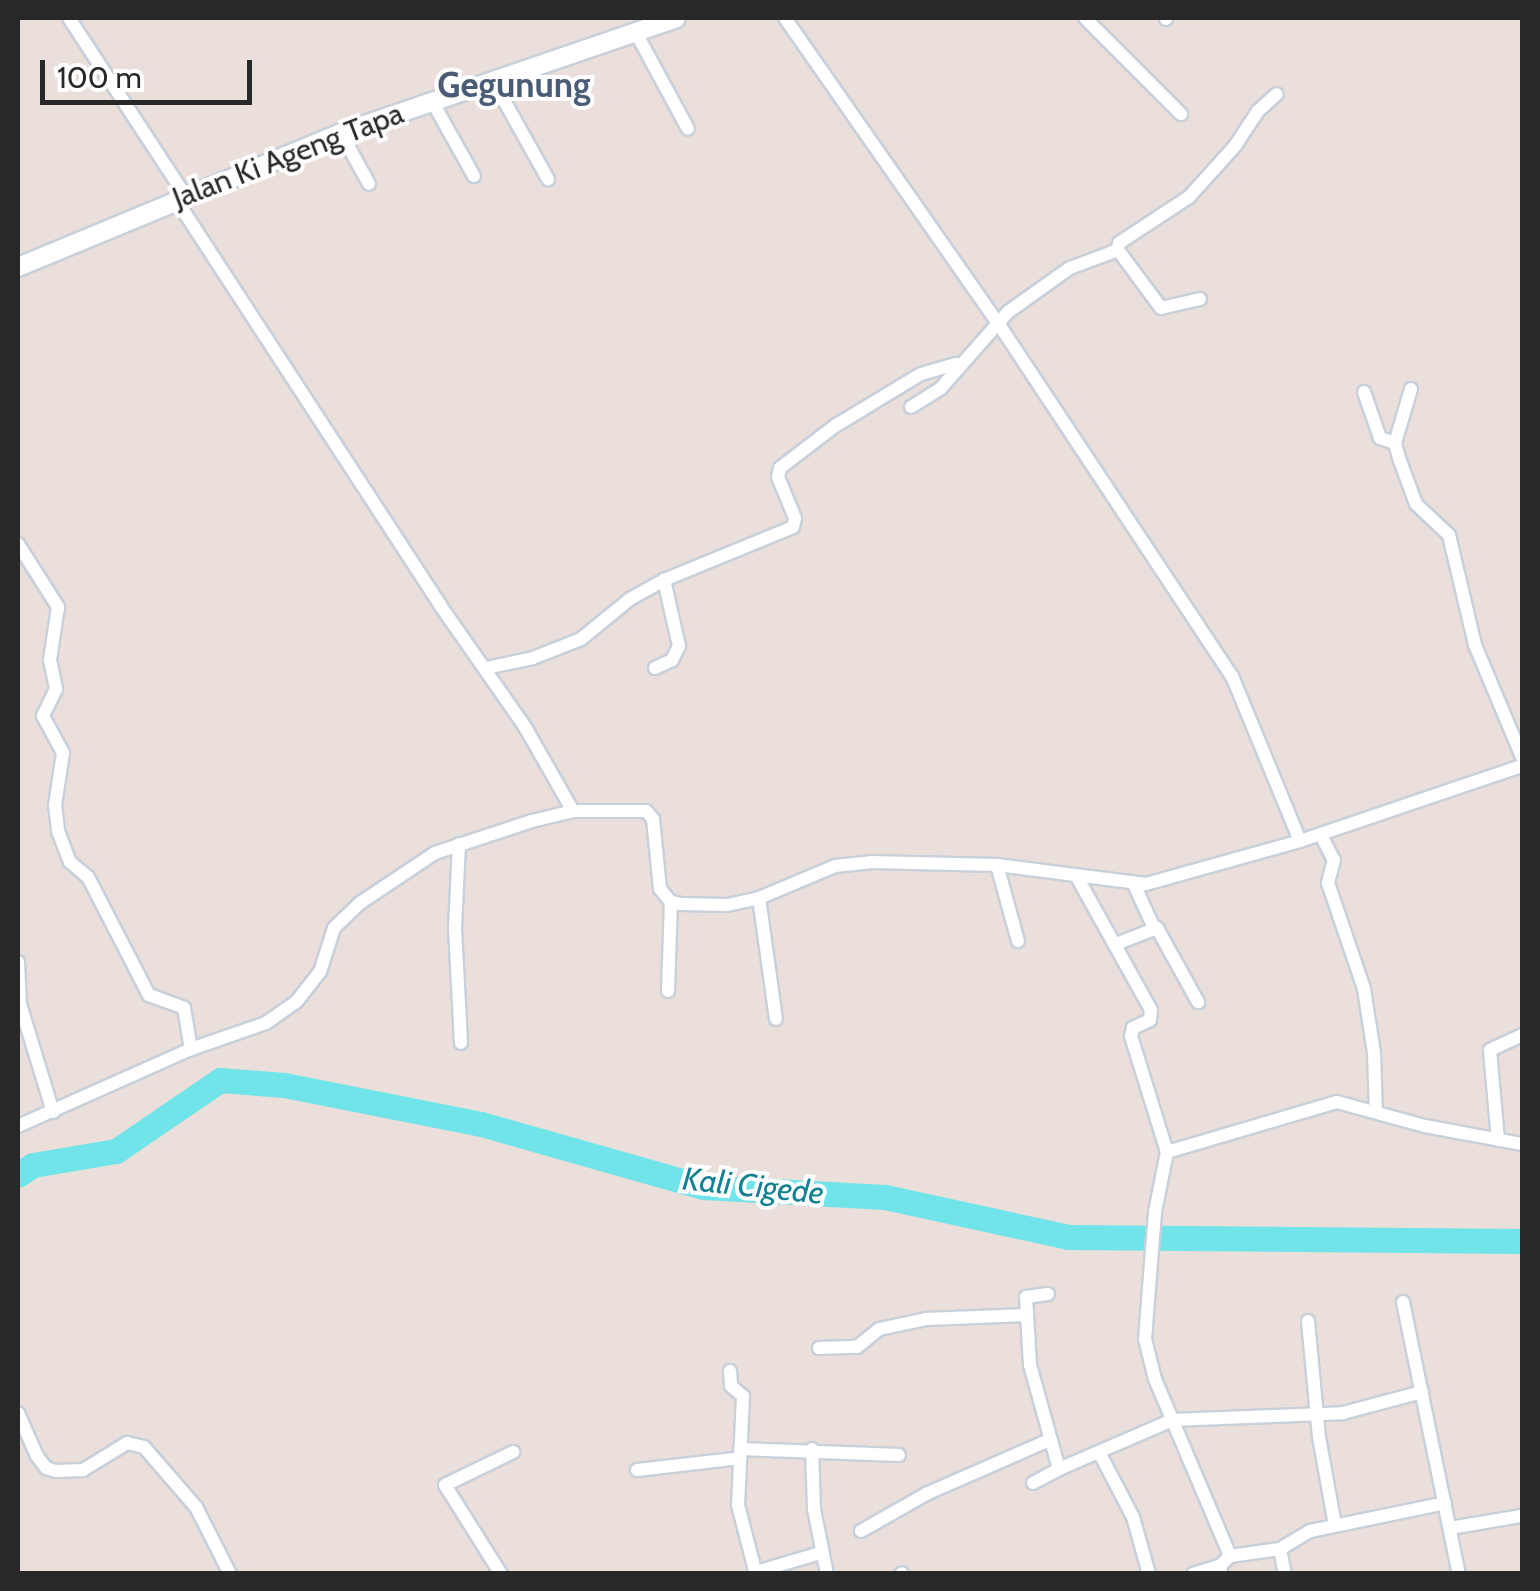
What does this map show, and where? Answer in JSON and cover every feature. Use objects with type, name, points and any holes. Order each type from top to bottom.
[{"type":"street","points":[[70,18],[180,196],[486,668],[573,811]]},
{"type":"street","name":"Jalan Ki Ageng Tapa","points":[[18,267],[180,196],[341,132],[671,18]]},
{"type":"street","points":[[785,18],[998,323],[1232,676],[1300,842]]},
{"type":"street","points":[[1085,18],[1181,114]]},
{"type":"street","points":[[634,31],[688,130]]},
{"type":"street","points":[[492,80],[548,178]]},
{"type":"street","points":[[1200,299],[1161,308],[1118,250],[1118,244],[1190,197],[1235,146],[1258,111],[1277,94]]},
{"type":"street","points":[[432,101],[474,176]]},
{"type":"street","points":[[341,132],[369,184]]},
{"type":"street","points":[[912,408],[941,388],[957,364],[998,323],[1061,272],[1118,250]]},
{"type":"street","points":[[486,668],[533,658],[581,640],[630,600],[664,580],[793,527],[796,518],[778,477],[780,468],[835,426],[921,374],[957,364]]},
{"type":"street","points":[[1411,390],[1395,442],[1416,504],[1449,535],[1475,644],[1522,757]]},
{"type":"street","points":[[1364,392],[1380,438],[1395,442]]},
{"type":"street","points":[[18,544],[58,607],[50,660],[56,689],[43,716],[63,753],[55,805],[58,831],[70,862],[88,877],[148,994],[184,1008],[191,1049]]},
{"type":"street","points":[[655,668],[672,660],[680,646],[664,580]]},
{"type":"street","points":[[671,902],[726,906],[760,898],[851,863],[997,865],[1077,877],[1158,882],[1300,842],[1522,766]]},
{"type":"street","points":[[18,1126],[191,1049],[230,1039],[286,1010],[320,972],[334,928],[400,874],[459,844],[573,811],[635,809],[650,814],[658,881],[671,902],[668,990]]},
{"type":"street","points":[[1320,835],[1334,860],[1328,882],[1364,989],[1376,1112]]},
{"type":"street","points":[[459,844],[455,928],[462,1043]]},
{"type":"street","points":[[997,865],[1018,941]]},
{"type":"street","points":[[1077,877],[1151,1010],[1150,1020],[1133,1028],[1131,1036],[1167,1152],[1155,1212],[1145,1338],[1224,1565]]},
{"type":"street","points":[[1134,882],[1154,928],[1198,1002]]},
{"type":"street","points":[[760,898],[776,1019]]},
{"type":"street","points":[[1116,944],[1154,928]]},
{"type":"street","points":[[18,962],[20,1004],[53,1112]]},
{"type":"street","points":[[1498,1140],[1490,1050],[1522,1036]]},
{"type":"street","points":[[1167,1152],[1329,1103],[1522,1144]]},
{"type":"street","points":[[1048,1294],[1028,1294],[1027,1314],[1034,1393],[1059,1469]]},
{"type":"street","points":[[1403,1302],[1458,1574]]},
{"type":"street","points":[[818,1348],[857,1347],[879,1329],[926,1319],[1027,1314]]},
{"type":"street","points":[[1308,1322],[1320,1437],[1335,1525]]},
{"type":"street","points":[[730,1371],[731,1386],[743,1396],[738,1505],[756,1573],[820,1553]]},
{"type":"street","points":[[1033,1482],[1172,1420],[1352,1411],[1422,1392]]},
{"type":"street","points":[[18,1413],[37,1456],[46,1468],[56,1471],[83,1470],[128,1443],[144,1447],[196,1507],[230,1574]]},
{"type":"street","points":[[861,1531],[941,1486],[1049,1440]]},
{"type":"street","points":[[812,1449],[820,1553],[827,1574]]},
{"type":"street","points":[[637,1470],[740,1454],[812,1449],[899,1455]]},
{"type":"street","points":[[501,1574],[445,1485],[513,1452]]},
{"type":"street","points":[[1100,1452],[1133,1517],[1149,1574]]},
{"type":"street","points":[[1193,1574],[1280,1549],[1310,1531],[1445,1503]]},
{"type":"street","points":[[1450,1528],[1522,1516]]},
{"type":"street","points":[[1280,1549],[1285,1574]]},
{"type":"waterway","name":"Kali Cigede","points":[[18,1175],[33,1165],[116,1151],[220,1080],[284,1085],[481,1124],[704,1187],[885,1197],[1068,1237],[1522,1241]]},
{"type":"district","name":"Gegunung","points":[[514,85]]}]
